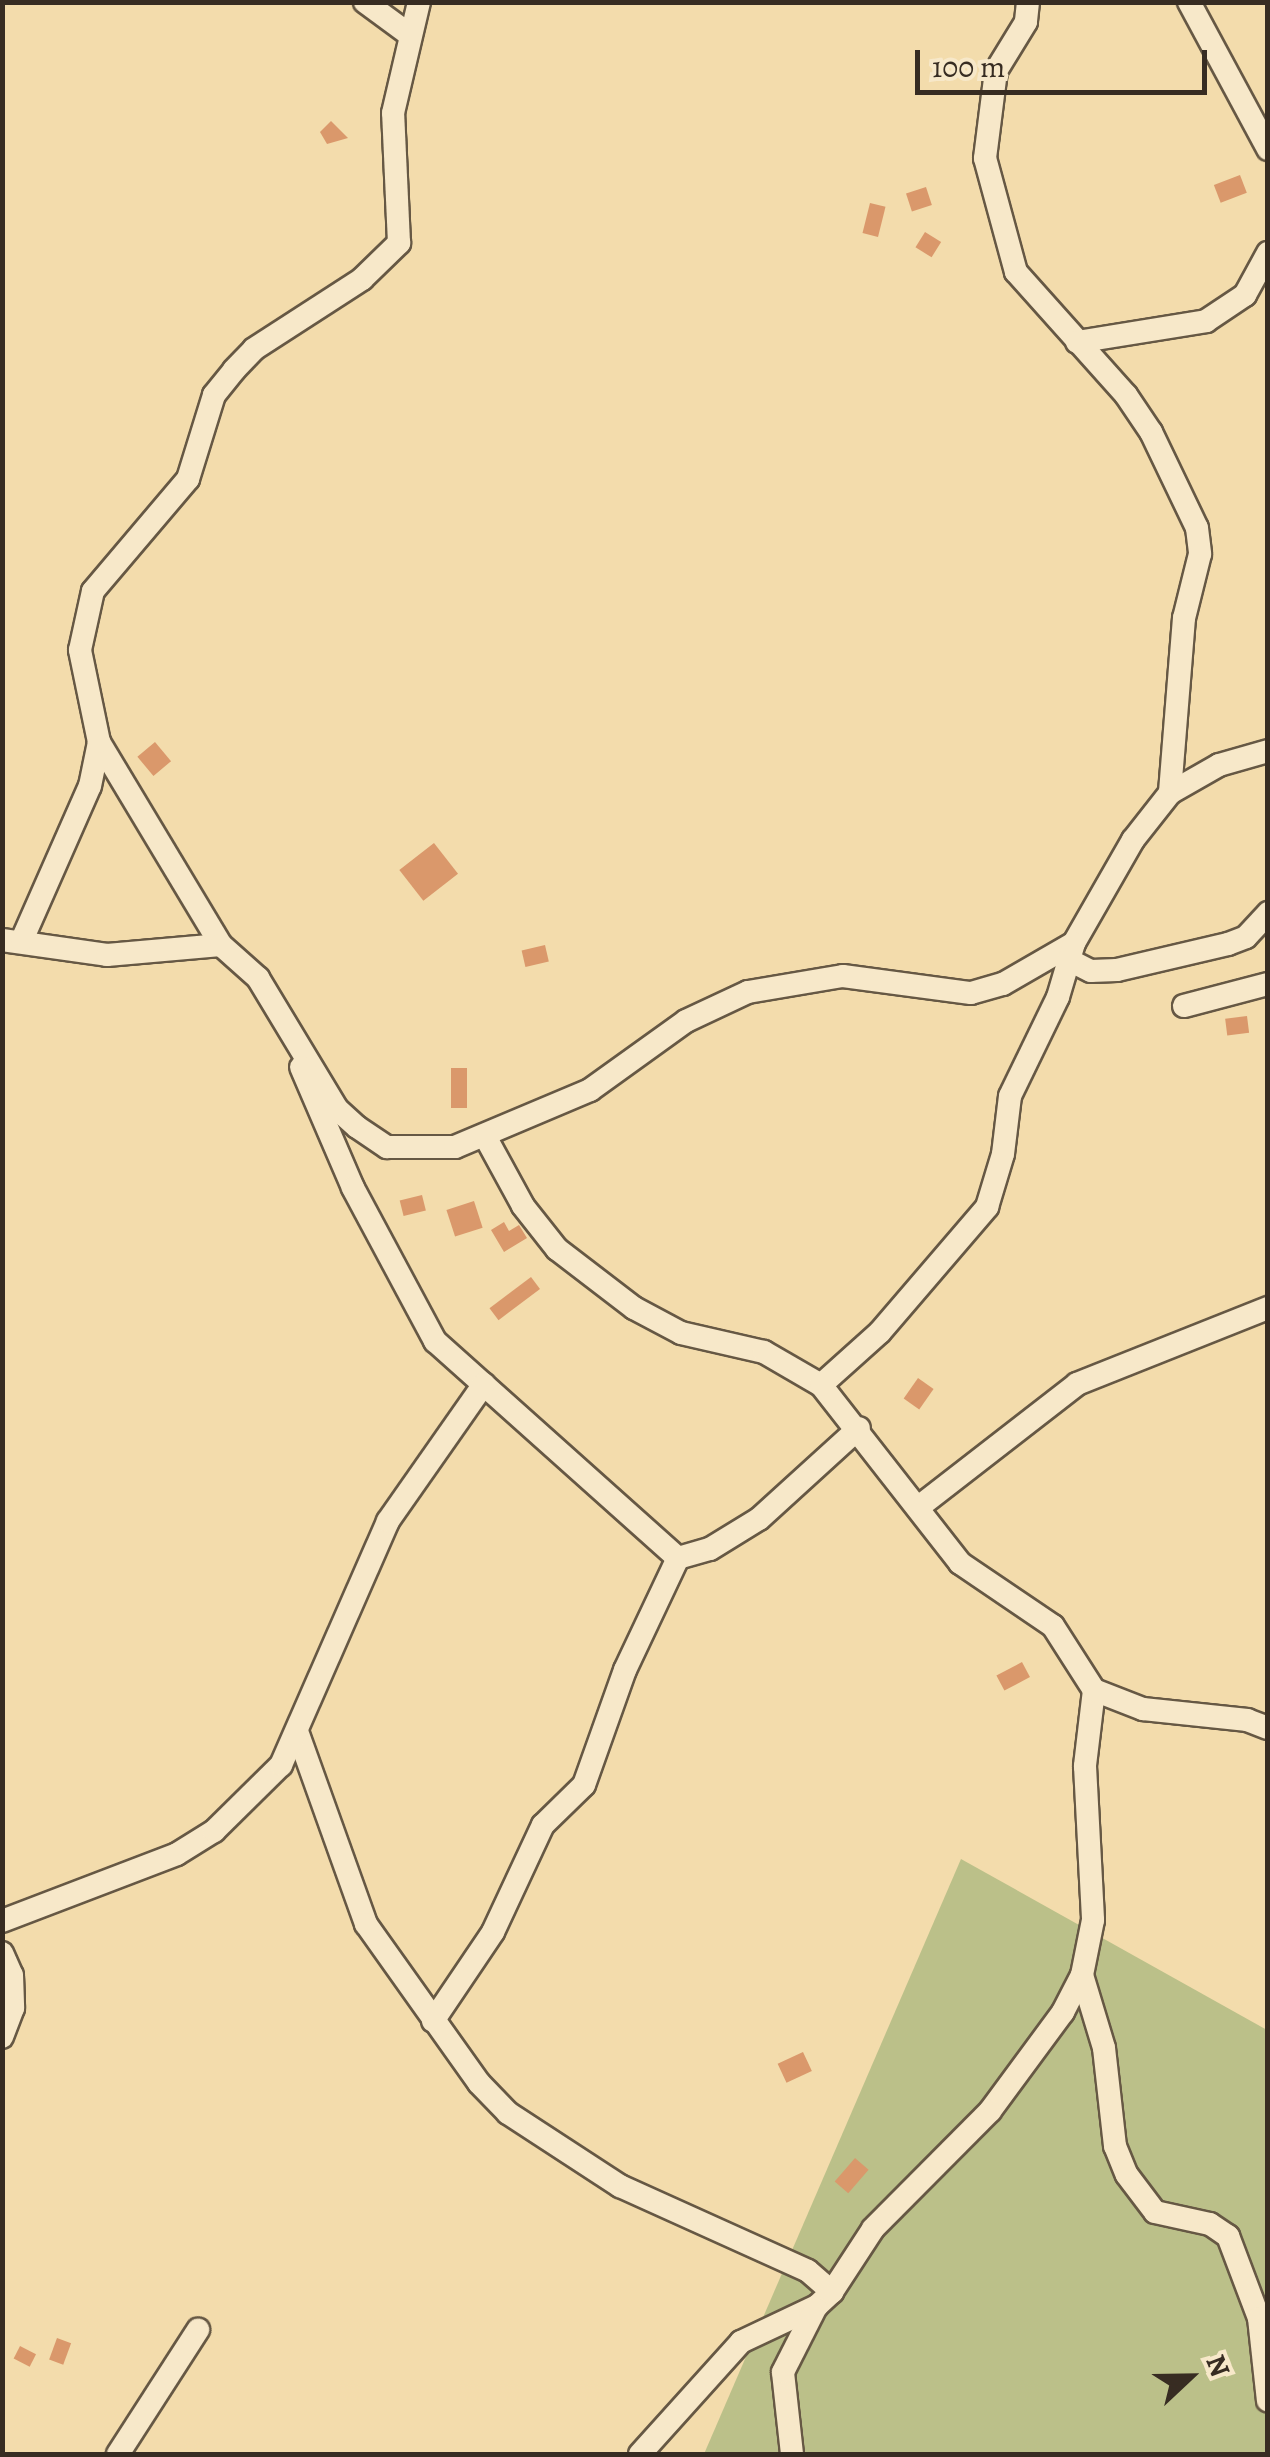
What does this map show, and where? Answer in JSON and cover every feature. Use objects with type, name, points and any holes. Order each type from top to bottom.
[{"type":"street","points":[[365,2],[410,35]]},
{"type":"street","points":[[420,2],[392,113],[399,243],[362,279],[254,349],[214,395],[188,479],[93,591],[80,650],[98,742],[221,946],[258,978],[337,1109],[387,1147],[413,1152],[486,1138],[590,1090],[686,1022],[748,992],[843,976],[971,994],[1003,984],[1072,952]]},
{"type":"street","points":[[1028,2],[1026,22],[996,71],[985,158],[1016,272],[1151,432],[1196,528],[1200,554],[1184,618],[1170,793]]},
{"type":"street","points":[[1189,2],[1268,149]]},
{"type":"street","points":[[1078,342],[1206,321],[1245,294],[1268,254]]},
{"type":"street","points":[[98,742],[74,834],[12,940],[107,955],[221,946]]},
{"type":"street","points":[[821,1385],[880,1332],[987,1207],[1003,1154],[1010,1096],[1072,952],[1133,840],[1170,793],[1218,765],[1266,759]]},
{"type":"street","points":[[1072,952],[1090,971],[1117,970],[1246,937],[1267,916]]},
{"type":"street","points":[[1184,1006],[1268,984]]},
{"type":"street","points":[[286,1021],[316,1110],[436,1341],[678,1558]]},
{"type":"street","points":[[486,1138],[523,1206],[557,1249],[634,1308],[681,1332],[764,1352],[821,1385],[920,1506],[960,1563],[1053,1626],[1094,1690],[1143,1709],[1248,1720],[1268,1728]]},
{"type":"street","points":[[920,1506],[1077,1384],[1268,1308]]},
{"type":"street","points":[[2,1921],[178,1854],[244,1802],[281,1765],[298,1734],[349,1600],[388,1521],[484,1384]]},
{"type":"street","points":[[433,2021],[492,1932],[543,1824],[584,1786],[624,1670],[678,1558],[710,1549],[759,1519],[859,1428]]},
{"type":"street","points":[[792,2454],[783,2372],[824,2299],[872,2229],[990,2110],[1035,2054],[1082,1975],[1093,1920],[1084,1766],[1094,1690]]},
{"type":"street","points":[[298,1734],[366,1924],[479,2083],[522,2122],[620,2186],[808,2272],[824,2299]]},
{"type":"street","points":[[2,1952],[12,1974],[13,2008],[2,2038]]},
{"type":"street","points":[[1082,1975],[1104,2048],[1116,2146],[1127,2175],[1154,2212],[1210,2224],[1228,2236],[1259,2318],[1268,2401]]},
{"type":"street","points":[[640,2454],[741,2342],[824,2299]]},
{"type":"street","points":[[118,2454],[198,2330]]},
{"type":"green space","points":[[961,1859],[1267,2030],[1267,2454],[704,2454]]},
{"type":"building","points":[[331,121],[348,138],[327,144],[320,132]]},
{"type":"building","points":[[1240,175],[1247,193],[1221,203],[1214,185]]},
{"type":"building","points":[[926,187],[932,205],[912,212],[906,193]]},
{"type":"building","points":[[870,203],[886,207],[878,237],[863,233]]},
{"type":"building","points":[[925,232],[941,242],[932,257],[915,247]]},
{"type":"building","points":[[155,742],[171,761],[153,776],[137,757]]},
{"type":"building","points":[[434,843],[458,874],[423,901],[399,870]]},
{"type":"building","points":[[545,945],[549,962],[525,967],[522,950]]},
{"type":"building","points":[[1247,1016],[1249,1033],[1227,1036],[1225,1019]]},
{"type":"building","points":[[451,1068],[467,1068],[467,1108],[451,1108]]},
{"type":"building","points":[[422,1195],[426,1211],[404,1216],[400,1201]]},
{"type":"building","points":[[474,1201],[483,1228],[455,1237],[446,1210]]},
{"type":"building","points":[[504,1222],[509,1231],[519,1225],[527,1238],[504,1252],[491,1230]]},
{"type":"building","points":[[531,1277],[540,1289],[498,1320],[489,1308]]},
{"type":"building","points":[[918,1378],[934,1389],[919,1409],[904,1398]]},
{"type":"building","points":[[1022,1662],[1030,1677],[1004,1691],[996,1676]]},
{"type":"building","points":[[803,2052],[812,2071],[786,2083],[778,2064]]},
{"type":"building","points":[[855,2158],[869,2170],[848,2193],[835,2181]]},
{"type":"building","points":[[57,2338],[71,2343],[63,2365],[49,2360]]},
{"type":"building","points":[[20,2346],[36,2354],[30,2367],[14,2358]]}]
